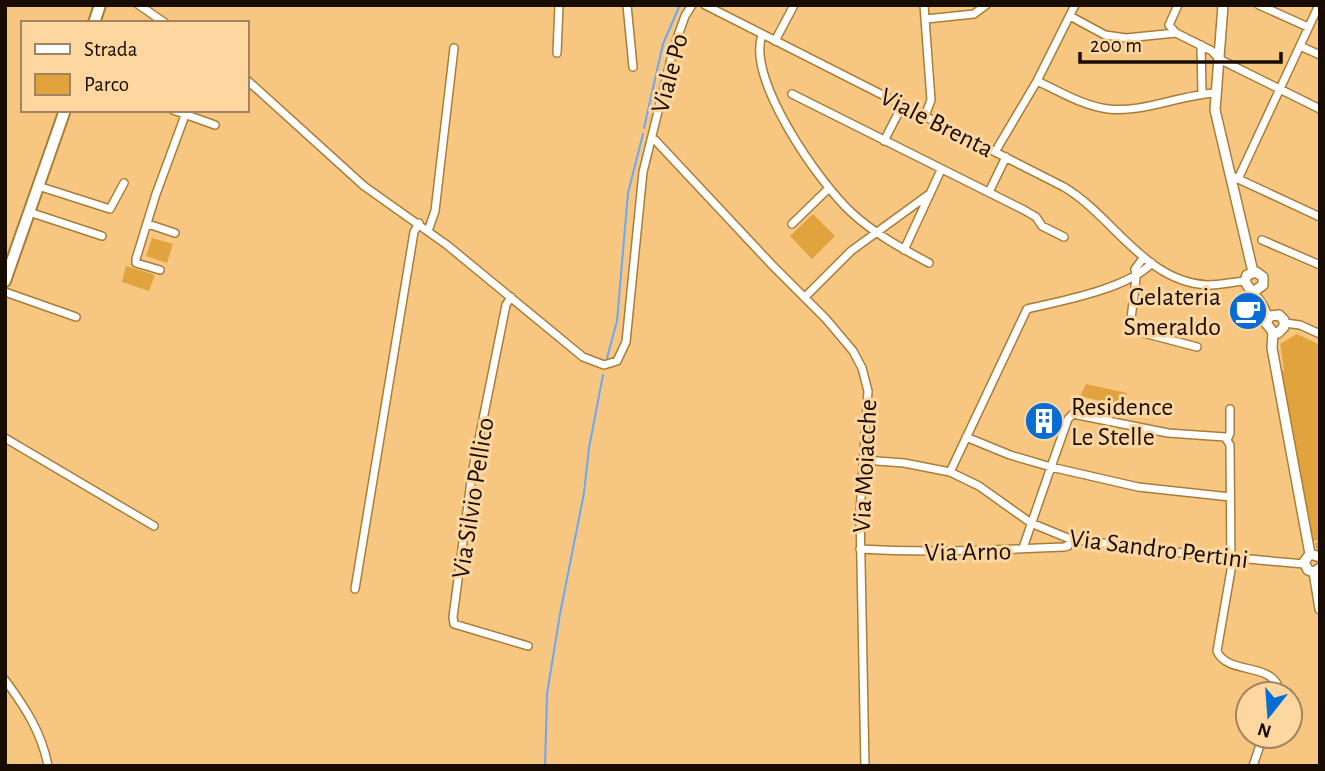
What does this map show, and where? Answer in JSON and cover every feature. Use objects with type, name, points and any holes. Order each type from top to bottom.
[{"type":"main road","points":[[5,281],[64,112]]},
{"type":"street","points":[[139,5],[162,21]]},
{"type":"street","points":[[557,53],[559,5]]},
{"type":"street","name":"Viale Po","points":[[627,5],[634,67]]},
{"type":"street","name":"Viale Brenta","points":[[705,5],[1080,196],[1144,257],[1167,274],[1207,285],[1245,281]]},
{"type":"street","points":[[775,41],[794,5]]},
{"type":"street","points":[[925,5],[931,100],[925,116]]},
{"type":"street","points":[[926,19],[974,14],[986,5]]},
{"type":"street","points":[[995,152],[1037,81],[1075,5]]},
{"type":"street","points":[[1178,5],[1169,25],[1176,33],[1212,51],[1219,59],[1320,109]]},
{"type":"street","points":[[1223,5],[1215,110],[1234,177],[1253,272]]},
{"type":"street","points":[[1259,5],[1308,27]]},
{"type":"street","points":[[1234,177],[1319,5]]},
{"type":"street","name":"Viale Po","points":[[652,139],[674,47],[689,6]]},
{"type":"street","points":[[1070,16],[1105,35],[1126,38],[1176,33]]},
{"type":"street","points":[[762,35],[761,58],[765,77],[790,131],[814,171],[828,189],[876,232],[929,263]]},
{"type":"street","points":[[1201,46],[1202,94]]},
{"type":"street","points":[[1300,46],[1320,55]]},
{"type":"street","points":[[428,231],[435,211],[454,48]]},
{"type":"street","points":[[248,81],[364,186],[419,223],[583,357],[604,366],[617,360],[626,342],[643,172],[652,139]]},
{"type":"street","points":[[1037,81],[1086,103],[1107,109],[1128,109],[1215,93]]},
{"type":"street","points":[[792,94],[989,192],[1036,217],[1042,226],[1064,237]]},
{"type":"street","points":[[884,141],[903,104]]},
{"type":"street","points":[[160,270],[136,262],[156,194],[186,112],[215,125]]},
{"type":"street","name":"Via Moiacche","points":[[652,139],[838,332],[862,368],[868,391],[860,512],[864,766]]},
{"type":"street","name":"Via Moiacche","points":[[649,149],[671,157]]},
{"type":"street","points":[[989,192],[1006,157]]},
{"type":"street","points":[[904,250],[941,170]]},
{"type":"street","points":[[1234,177],[1320,217]]},
{"type":"street","points":[[38,186],[110,209],[124,183]]},
{"type":"street","points":[[792,224],[828,189]]},
{"type":"street","points":[[805,297],[851,251],[928,195]]},
{"type":"street","points":[[29,212],[102,236]]},
{"type":"street","points":[[355,589],[414,232],[419,223]]},
{"type":"street","points":[[148,224],[175,233]]},
{"type":"street","points":[[1262,240],[1320,265]]},
{"type":"street","points":[[1144,257],[1137,264],[1130,327],[1136,331],[1197,347]]},
{"type":"street","points":[[950,471],[1027,309],[1092,294],[1136,275],[1152,263]]},
{"type":"street","points":[[1253,272],[1261,274],[1266,300],[1282,319],[1282,331],[1273,332],[1267,327],[1262,302],[1245,281],[1247,275],[1253,272]]},
{"type":"street","points":[[1252,290],[1263,285]]},
{"type":"street","points":[[5,292],[76,317]]},
{"type":"street","name":"Via Silvio Pellico","points":[[511,297],[506,305],[472,474],[453,617],[454,624],[528,646]]},
{"type":"street","points":[[1267,319],[1270,316],[1282,319],[1320,334]]},
{"type":"street","points":[[1273,332],[1274,359],[1315,556],[1306,557],[1304,564],[1308,570],[1317,570],[1320,608]]},
{"type":"street","points":[[1227,440],[1230,433],[1230,409]]},
{"type":"street","points":[[1024,545],[1068,419],[1072,415],[1168,433],[1225,437],[1230,445],[1232,557],[1225,616],[1217,651],[1224,660],[1271,676],[1275,680]]},
{"type":"street","points":[[966,437],[1010,455],[1115,483],[1230,497]]},
{"type":"street","points":[[5,438],[154,526]]},
{"type":"street","name":"Via Sandro Pertini","points":[[864,460],[950,471],[979,486],[1031,523],[1070,539],[1304,564]]},
{"type":"street","name":"Via Arno","points":[[860,549],[911,552],[1022,550],[1064,547],[1070,539]]},
{"type":"street","points":[[5,680],[35,724],[46,752],[48,766]]},
{"type":"green space","points":[[813,214],[835,236],[812,259],[790,236]]},
{"type":"green space","points":[[152,238],[173,244],[167,263],[146,256]]},
{"type":"green space","points":[[126,266],[155,275],[149,291],[122,282]]},
{"type":"green space","points":[[1297,334],[1320,345],[1320,551],[1315,543],[1319,540],[1313,541],[1281,371],[1284,370],[1280,344]]},
{"type":"green space","points":[[1086,384],[1127,393],[1124,407],[1080,396]]},
{"type":"waterway","points":[[644,128],[663,44],[679,7]]},
{"type":"waterway","points":[[607,358],[617,321],[628,193],[643,134]]},
{"type":"waterway","points":[[545,766],[547,694],[603,375]]},
{"type":"place","name":"Gelateria Smeraldo","points":[[1248,311]]},
{"type":"place","name":"Residence Le Stelle","points":[[1044,421]]}]
